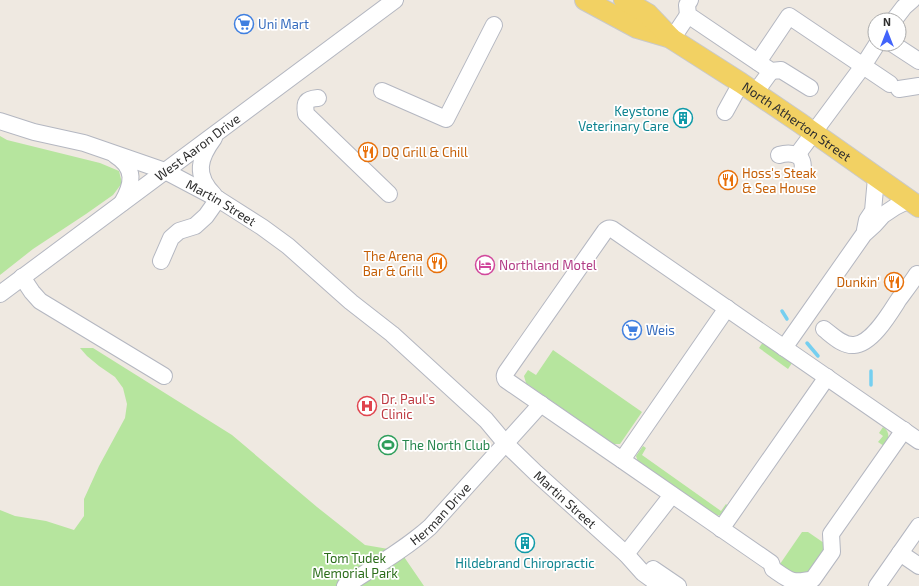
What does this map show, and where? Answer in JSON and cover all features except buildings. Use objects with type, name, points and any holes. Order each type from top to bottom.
[{"type":"main road","name":"North Atherton Street","points":[[585,0],[637,28],[672,38]]},
{"type":"main road","name":"North Atherton Street","points":[[624,0],[648,14],[672,38],[813,132],[876,178],[914,203]]},
{"type":"street","name":"West Aaron Drive","points":[[0,294],[395,0]]},
{"type":"street","points":[[900,12],[912,0]]},
{"type":"street","points":[[672,38],[689,8],[771,71]]},
{"type":"street","points":[[758,62],[789,16],[894,87],[919,86]]},
{"type":"street","points":[[382,91],[446,119],[494,25]]},
{"type":"street","points":[[797,156],[872,52]]},
{"type":"street","points":[[905,52],[919,61]]},
{"type":"street","points":[[725,112],[733,98],[771,71],[781,70],[810,88]]},
{"type":"street","points":[[318,98],[311,98],[306,101],[306,114],[389,194]]},
{"type":"street","name":"Martin Street","points":[[0,121],[34,132],[84,143],[166,171],[244,214],[276,236],[351,302],[383,340],[477,426],[487,434],[506,444],[626,554],[643,573],[661,586]]},
{"type":"street","points":[[161,261],[171,238],[179,231],[195,226],[206,216],[218,199],[208,189],[200,171],[207,148],[219,132]]},
{"type":"street","points":[[112,153],[123,159],[127,164],[131,178],[129,190],[122,204]]},
{"type":"street","points":[[779,156],[788,153],[797,156],[802,161],[802,171]]},
{"type":"street","points":[[864,234],[867,220],[873,211],[876,178]]},
{"type":"street","points":[[784,348],[864,234],[883,215],[895,207],[914,203]]},
{"type":"street","points":[[904,430],[831,534],[832,552],[813,579],[794,582],[773,569],[772,563],[506,380],[505,374],[607,229],[612,229],[904,430],[919,441]]},
{"type":"street","points":[[824,329],[841,342],[855,345],[863,342],[879,327],[917,274]]},
{"type":"street","points":[[22,277],[40,301],[164,376]]},
{"type":"street","points":[[622,460],[727,308]]},
{"type":"street","points":[[721,528],[826,377]]},
{"type":"street","name":"Herman Drive","points":[[345,586],[400,551],[430,527],[541,404]]},
{"type":"street","points":[[626,554],[672,495]]},
{"type":"street","points":[[877,586],[919,526]]},
{"type":"street","points":[[900,553],[919,566]]},
{"type":"street","name":"Martin Street","points":[[626,554],[642,562],[678,586]]},
{"type":"green space","points":[[0,136],[7,140],[100,163],[119,171],[122,183],[113,195],[33,249],[0,275]]},
{"type":"green space","points":[[763,342],[792,363],[788,369],[759,348]]},
{"type":"green space","name":"Tom Tudek Memorial Park","points":[[80,348],[93,348],[232,435],[317,507],[365,545],[400,551],[424,586],[0,586],[0,510],[15,516],[46,521],[74,530],[84,516],[84,499],[99,466],[125,418],[127,404],[123,388],[115,377],[99,366]]},
{"type":"green space","points":[[553,350],[642,412],[620,444],[613,444],[526,383],[524,376],[528,370],[536,375]]},
{"type":"green space","points":[[883,427],[886,429],[888,434],[887,441],[884,446],[878,442],[883,436],[879,433]]},
{"type":"green space","points":[[643,446],[646,448],[642,455],[721,511],[726,504],[728,506],[722,515],[714,516],[638,462],[636,456]]},
{"type":"green space","points":[[802,532],[808,532],[824,543],[826,548],[807,576],[793,578],[780,564]]},
{"type":"waterway","points":[[782,311],[787,319]]},
{"type":"waterway","points":[[807,343],[818,356]]},
{"type":"waterway","points":[[871,371],[871,385]]},
{"type":"place","name":"Uni Mart","points":[[244,24]]},
{"type":"place","name":"Keystone Veterinary Care","points":[[683,118]]},
{"type":"place","name":"DQ Grill & Chill","points":[[368,152]]},
{"type":"place","name":"Hoss's Steak & Sea House","points":[[728,180]]},
{"type":"place","name":"The Arena Bar & Grill","points":[[437,263]]},
{"type":"place","name":"Northland Motel","points":[[485,265]]},
{"type":"place","name":"Dunkin'","points":[[894,282]]},
{"type":"place","name":"Weis","points":[[632,330]]},
{"type":"place","name":"Dr. Paul's Clinic","points":[[367,406]]},
{"type":"place","name":"The North Club","points":[[388,445]]},
{"type":"place","name":"Hildebrand Chiropractic","points":[[525,543]]}]
